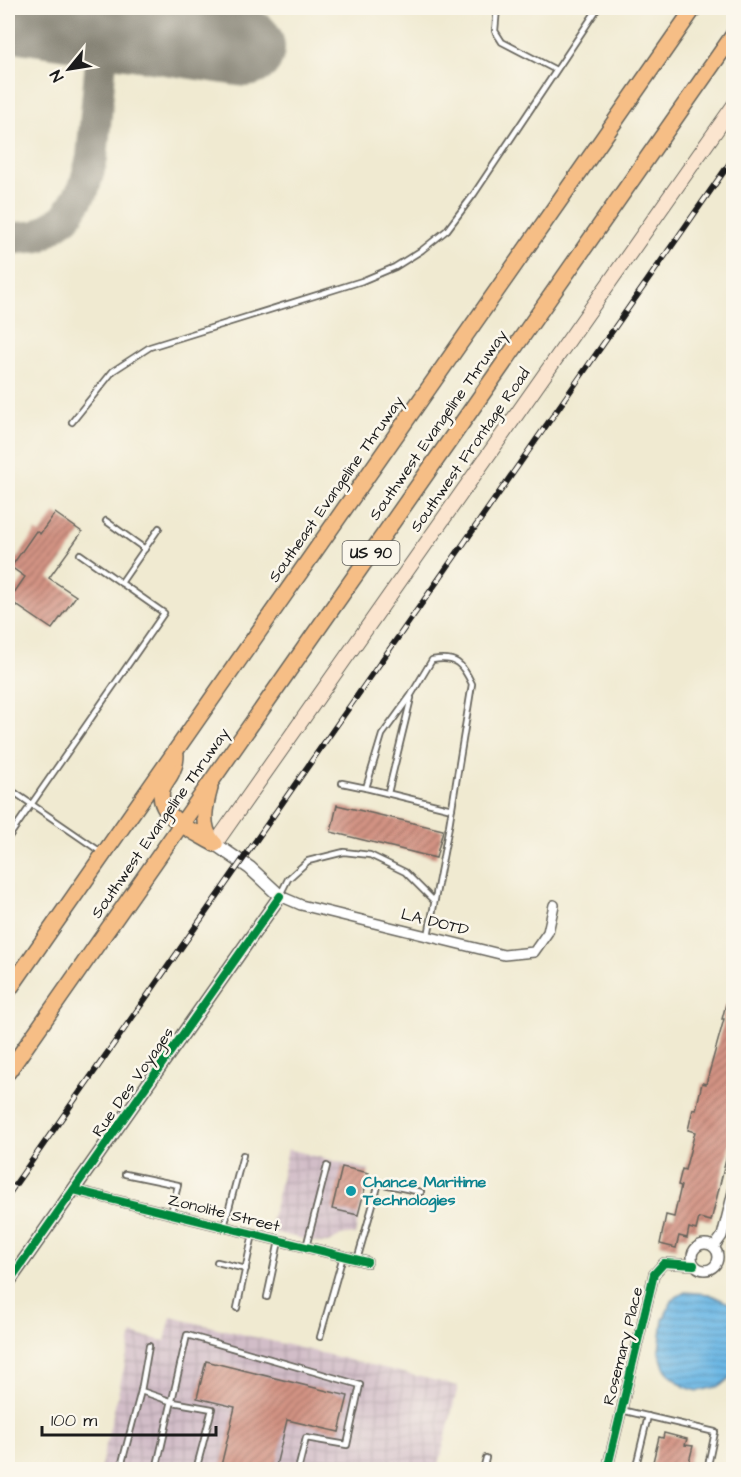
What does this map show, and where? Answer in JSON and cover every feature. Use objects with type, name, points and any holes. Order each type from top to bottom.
[{"type":"highway","name":"Southeast Evangeline Thruway","points":[[8,991],[694,8]]},
{"type":"highway","name":"Southwest Evangeline Thruway","points":[[8,1072],[734,34]]},
{"type":"highway","points":[[179,744],[173,770],[163,786],[161,800],[167,813],[215,844]]},
{"type":"highway","points":[[212,781],[206,804],[205,824],[208,837],[215,844]]},
{"type":"main road","name":"Southwest Frontage Road","points":[[215,844],[734,105]]},
{"type":"street","points":[[215,844],[245,865],[280,896]]},
{"type":"street","name":"LA DOTD","points":[[280,896],[301,905],[504,955],[534,952],[548,932],[554,905]]},
{"type":"street","name":"Rue Des Voyages","points":[[8,1283],[280,896]]},
{"type":"street","name":"Rosemary Place","points":[[607,1470],[654,1274],[664,1263],[694,1265],[702,1270],[714,1267],[718,1255],[714,1247],[722,1236],[734,1188]]},
{"type":"street","name":"Zonolite Street","points":[[74,1190],[362,1261]]},
{"type":"street","points":[[694,1265],[692,1257],[694,1249],[702,1244],[714,1247]]},
{"type":"lane","points":[[497,8],[495,31],[502,42],[556,70]]},
{"type":"lane","points":[[72,422],[113,371],[150,347],[362,281],[395,267],[422,250],[447,230],[474,194],[598,8]]},
{"type":"lane","points":[[106,521],[145,549]]},
{"type":"lane","points":[[121,583],[159,528]]},
{"type":"lane","points":[[8,838],[164,613],[80,555]]},
{"type":"lane","points":[[366,788],[382,735],[411,695],[432,660],[445,658],[458,662],[472,684],[428,936]]},
{"type":"lane","points":[[388,793],[411,695]]},
{"type":"lane","points":[[342,783],[452,809]]},
{"type":"lane","points":[[8,788],[103,854]]},
{"type":"lane","points":[[280,896],[288,879],[308,861],[344,852],[370,855],[405,872],[434,901]]},
{"type":"lane","points":[[225,1227],[243,1155]]},
{"type":"lane","points":[[306,1247],[327,1166]]},
{"type":"lane","points":[[125,1174],[178,1185],[171,1214]]},
{"type":"lane","points":[[362,1261],[379,1183],[421,1192]]},
{"type":"lane","points":[[237,1308],[253,1234]]},
{"type":"lane","points":[[267,1297],[279,1240]]},
{"type":"lane","points":[[321,1337],[343,1256]]},
{"type":"lane","points":[[217,1262],[246,1269]]},
{"type":"lane","points":[[156,1470],[187,1335],[360,1385],[347,1445],[306,1438],[298,1470]]},
{"type":"lane","points":[[120,1470],[141,1391],[149,1346]]},
{"type":"lane","points":[[141,1391],[173,1402],[212,1409],[196,1470]]},
{"type":"lane","points":[[621,1410],[715,1432],[707,1470]]},
{"type":"lane","points":[[635,1470],[648,1416]]},
{"type":"lane","points":[[483,1470],[486,1458]]},
{"type":"shaded area","points":[[288,1149],[369,1170],[355,1235],[345,1234],[328,1243],[320,1243],[269,1231]]},
{"type":"shaded area","points":[[171,1317],[458,1386],[438,1469],[100,1470],[132,1334],[165,1341]]},
{"type":"water","points":[[685,1292],[709,1294],[733,1305],[733,1375],[720,1386],[698,1391],[685,1387],[664,1367],[659,1351],[663,1320],[673,1299]]},
{"type":"building","points":[[55,513],[82,532],[49,578],[76,596],[52,629],[9,600],[25,577],[11,567],[36,531],[40,534]]},
{"type":"building","points":[[337,805],[443,830],[436,858],[331,832]]},
{"type":"building","points":[[726,1004],[734,1006],[734,1127],[711,1221],[699,1218],[696,1230],[689,1228],[687,1238],[679,1236],[676,1248],[660,1244],[666,1215],[674,1217],[681,1186],[678,1185],[682,1169],[685,1170],[695,1132],[688,1130],[693,1109],[696,1110],[702,1083],[706,1084]]},
{"type":"building","name":"Chance Maritime Technologies","points":[[342,1167],[369,1173],[358,1215],[332,1209]]},
{"type":"building","points":[[206,1361],[348,1396],[339,1432],[287,1420],[275,1470],[220,1470],[235,1407],[197,1398]]},
{"type":"building","points":[[664,1433],[687,1439],[685,1445],[693,1446],[687,1470],[651,1470],[659,1437],[663,1438]]},
{"type":"taxiway","points":[[8,239],[39,236],[66,217],[84,188],[92,158],[104,27]]},
{"type":"runway","points":[[8,12],[246,48]]},
{"type":"railway","points":[[8,1195],[734,157]]},
{"type":"cycle path","points":[[8,1283],[280,896]]},
{"type":"cycle path","points":[[74,1190],[367,1262]]},
{"type":"cycle path","points":[[607,1470],[654,1274],[664,1263],[694,1265]]},
{"type":"place","name":"Chance Maritime Technologies","points":[[351,1191]]}]
